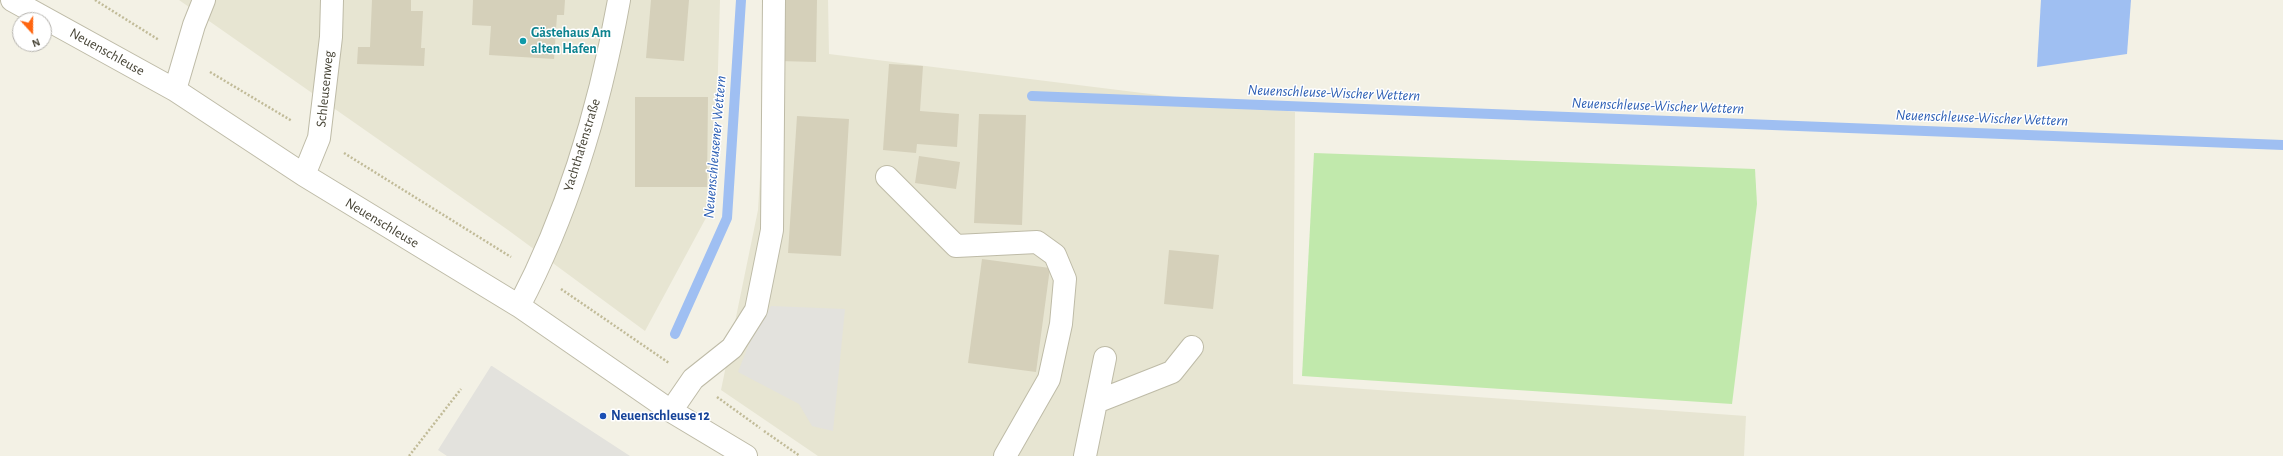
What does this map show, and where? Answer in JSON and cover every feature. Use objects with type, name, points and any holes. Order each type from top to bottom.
[{"type":"street","name":"Neuenschleuse","points":[[12,0],[175,90],[304,175],[518,306],[671,411],[746,456]]},
{"type":"street","points":[[175,90],[194,25],[204,0]]},
{"type":"street","name":"Schleusenweg","points":[[304,175],[319,138],[330,37],[332,0]]},
{"type":"street","name":"Yachthafenstraße","points":[[518,306],[536,272],[578,171],[612,38],[619,0]]},
{"type":"street","points":[[671,411],[693,379],[732,348],[756,310],[772,230],[774,0]]},
{"type":"street","points":[[887,177],[956,246],[1037,242],[1055,255],[1065,279],[1061,324],[1049,379],[1005,456]]},
{"type":"street","points":[[1096,402],[1172,372],[1192,347]]},
{"type":"street","points":[[1085,456],[1105,358]]},
{"type":"path","points":[[95,0],[185,57],[536,272],[693,379],[800,456]]},
{"type":"path","points":[[409,456],[461,389]]},
{"type":"shaded area","points":[[179,0],[720,0],[714,203],[645,331],[508,230]]},
{"type":"shaded area","points":[[771,0],[828,0],[829,54],[1295,112],[1293,384],[1746,416],[1744,456],[818,456],[721,390],[758,210]]},
{"type":"shaded area","points":[[771,306],[845,309],[833,431],[812,426],[799,404],[738,372],[749,344]]},
{"type":"shaded area","points":[[491,366],[630,456],[447,456],[438,450]]},
{"type":"green space","points":[[1314,153],[1755,169],[1757,204],[1732,404],[1302,376]]},
{"type":"water","points":[[2041,0],[2131,0],[2127,54],[2037,67]]},
{"type":"building","points":[[372,0],[411,0],[411,11],[423,11],[421,48],[425,48],[424,66],[357,64],[358,47],[370,47]]},
{"type":"building","name":"Gästehaus Am alten Hafen","points":[[473,0],[565,0],[564,15],[557,15],[554,59],[489,55],[491,26],[472,25]]},
{"type":"building","points":[[651,0],[689,0],[684,61],[646,58]]},
{"type":"building","points":[[781,0],[817,0],[816,62],[779,61]]},
{"type":"building","points":[[889,64],[923,66],[920,111],[959,114],[957,147],[917,144],[916,153],[883,150]]},
{"type":"building","points":[[635,97],[708,97],[707,187],[635,187]]},
{"type":"building","points":[[979,114],[1026,115],[1022,225],[974,223]]},
{"type":"building","points":[[797,116],[849,119],[841,256],[788,253]]},
{"type":"building","points":[[919,156],[960,162],[956,189],[915,183]]},
{"type":"building","points":[[1169,250],[1219,255],[1213,309],[1164,304]]},
{"type":"building","points":[[982,259],[1050,268],[1036,372],[968,363]]},
{"type":"waterway","name":"Neuenschleusener Wettern","points":[[675,334],[727,218],[741,0]]},
{"type":"waterway","name":"Neuenschleuse-Wischer Wettern","points":[[1032,96],[2283,145]]},
{"type":"place","name":"Gästehaus Am alten Hafen","points":[[523,41]]},
{"type":"place","name":"Neuenschleuse 12","points":[[603,416]]}]
